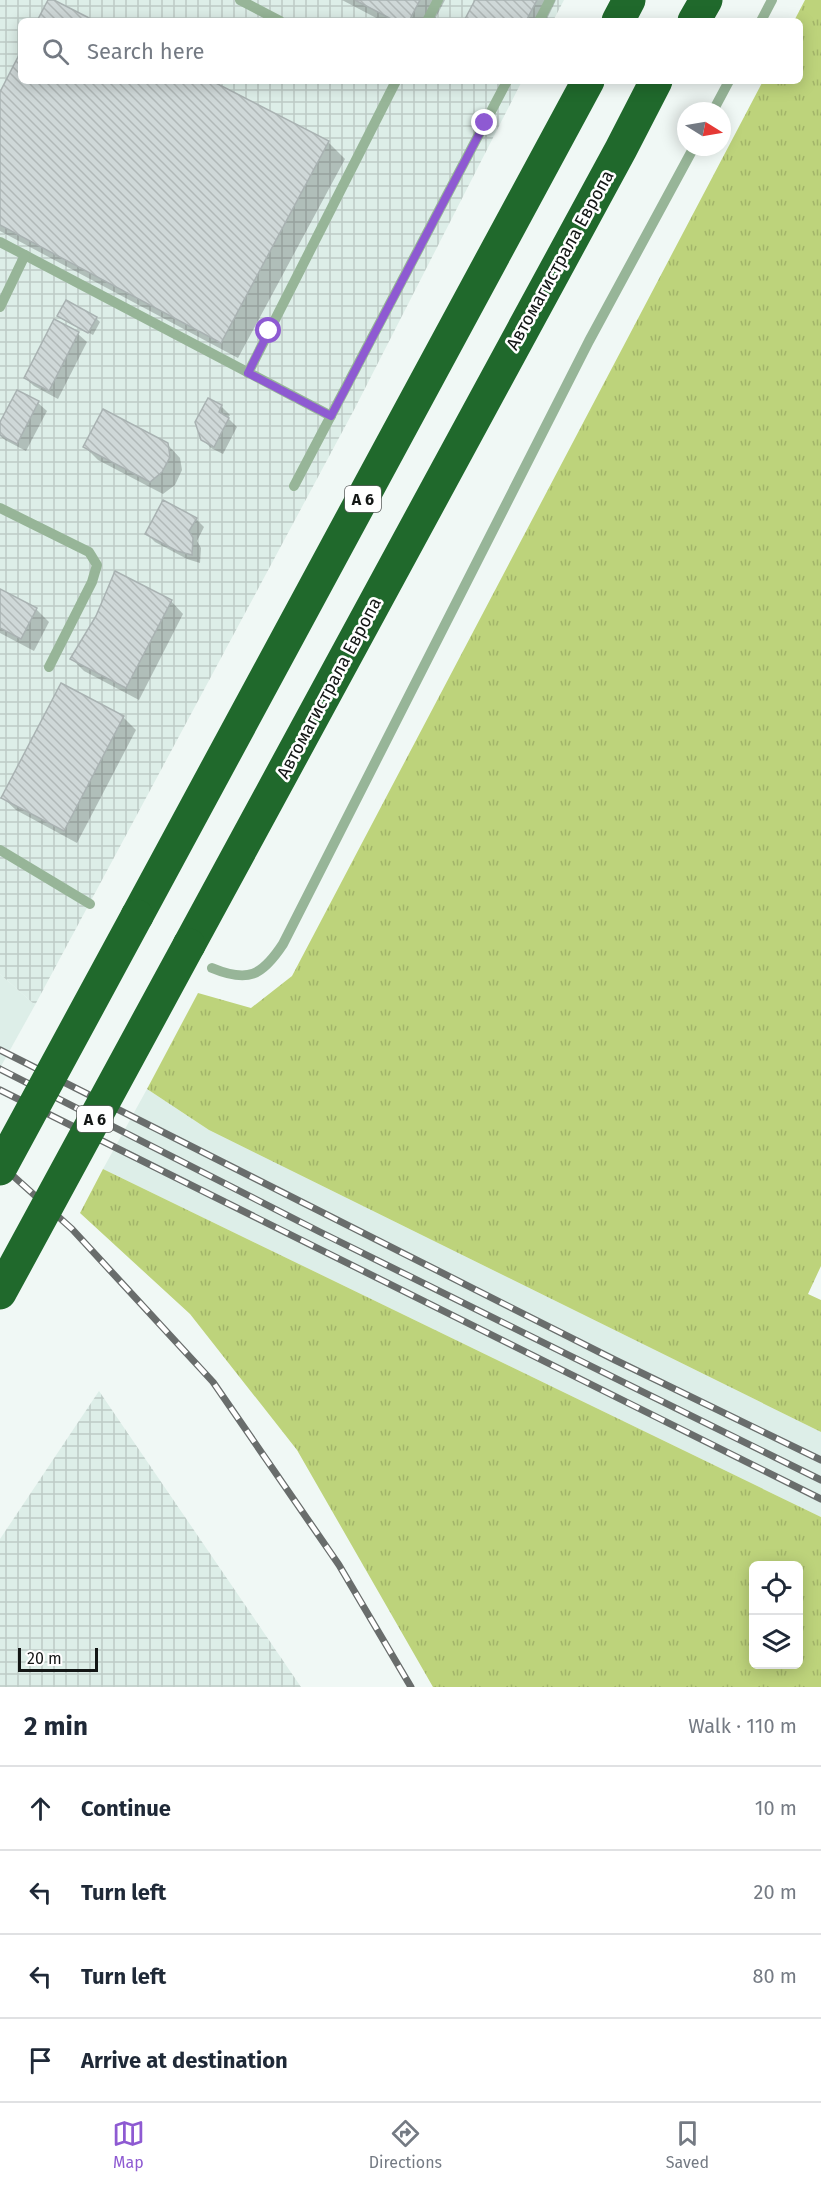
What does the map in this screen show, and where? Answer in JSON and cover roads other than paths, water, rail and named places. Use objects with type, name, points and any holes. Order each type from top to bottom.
[{"type":"highway","points":[[611,18],[619,0]]},
{"type":"highway","points":[[620,18],[629,0]]},
{"type":"highway","points":[[688,18],[697,0]]},
{"type":"highway","points":[[696,18],[706,0]]},
{"type":"highway","name":"A 6","points":[[0,1169],[567,122],[585,84]]},
{"type":"highway","name":"Автомагистрала Европа","points":[[0,1293],[656,84]]},
{"type":"lane","points":[[240,0],[274,18]]},
{"type":"lane","points":[[429,18],[438,0]]},
{"type":"lane","points":[[541,18],[550,0]]},
{"type":"lane","points":[[763,18],[772,0]]},
{"type":"lane","points":[[248,373],[393,84]]},
{"type":"lane","points":[[294,486],[505,84]]},
{"type":"lane","points":[[718,102],[727,84]]},
{"type":"lane","points":[[212,968],[229,975],[245,977],[273,959],[283,944],[589,341],[689,156]]},
{"type":"lane","points":[[0,242],[331,416]]},
{"type":"lane","points":[[0,307],[25,255]]},
{"type":"lane","points":[[0,508],[89,552],[97,565],[92,582],[49,667]]},
{"type":"lane","points":[[0,850],[90,904]]},
{"type":"railway","points":[[0,1050],[615,1360],[821,1460]]},
{"type":"railway","points":[[0,1069],[320,1232],[821,1480]]},
{"type":"railway","points":[[0,1090],[821,1499]]},
{"type":"railway","points":[[0,1164],[72,1229],[213,1382],[339,1565],[411,1687]]}]
